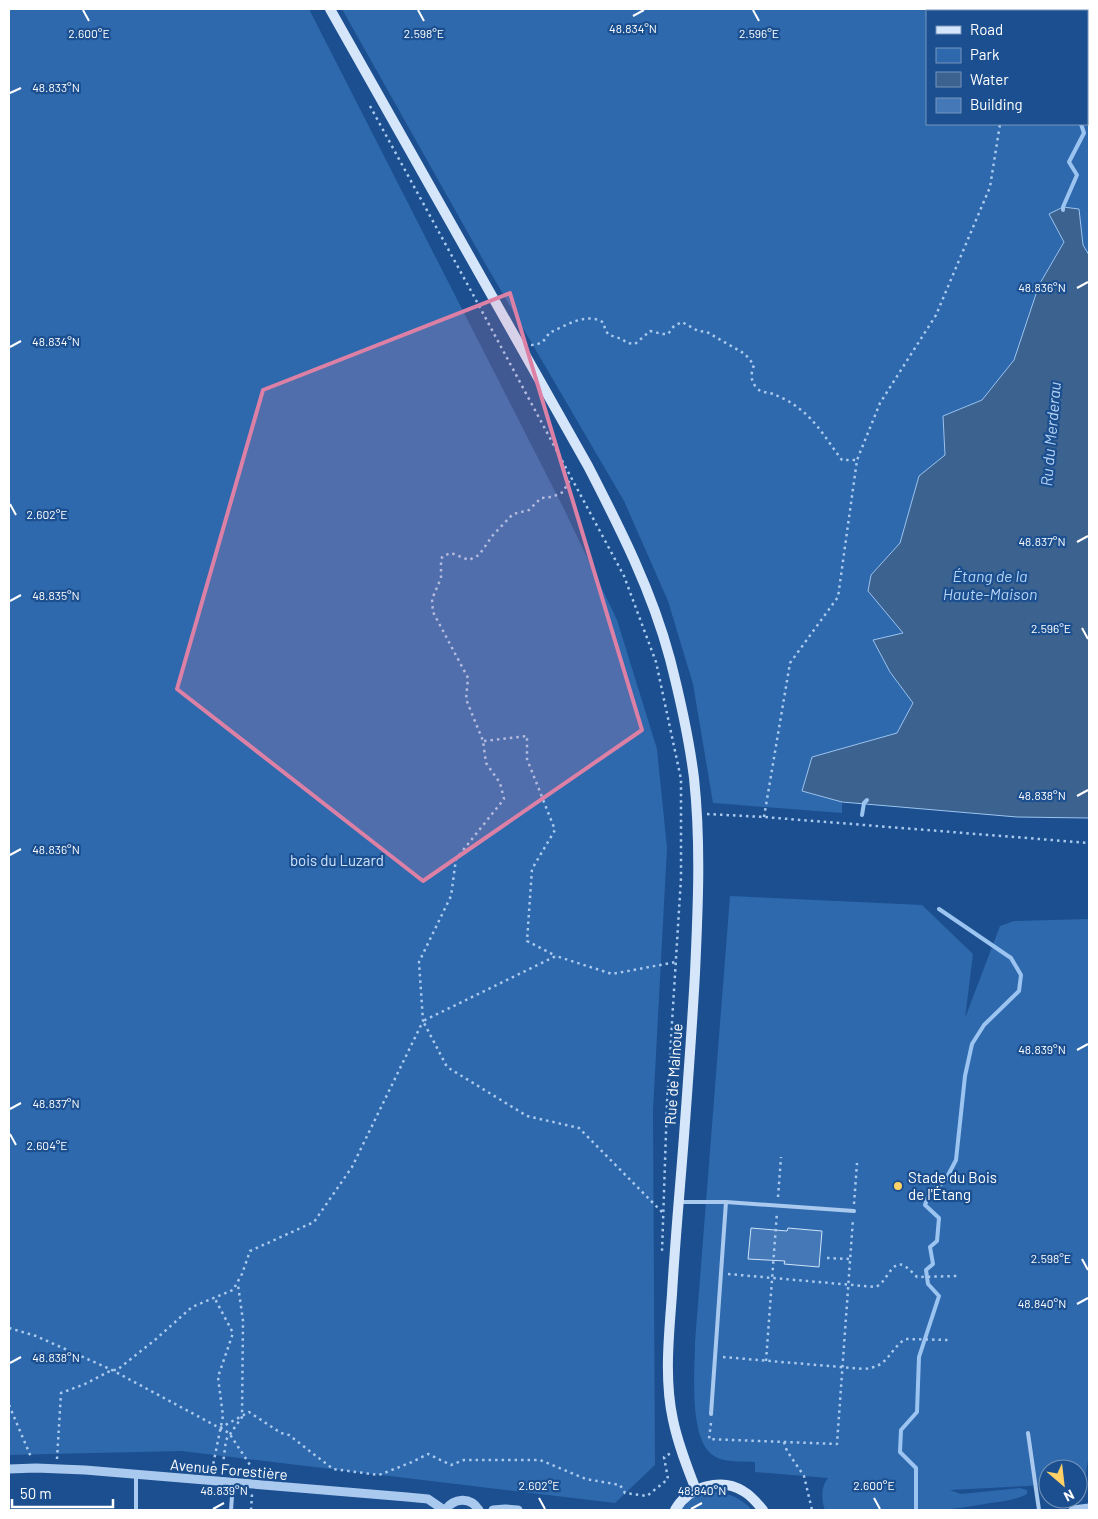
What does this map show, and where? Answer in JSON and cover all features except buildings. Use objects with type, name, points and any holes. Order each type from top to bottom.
[{"type":"main road","name":"Rue de Malnoue","points":[[330,9],[488,287],[622,530],[643,579],[670,658],[688,740],[694,778],[699,873],[689,1074],[678,1202],[668,1379],[672,1418],[680,1450],[696,1490]]},
{"type":"main road","points":[[675,1510],[686,1496],[711,1485],[727,1485],[742,1490],[754,1499],[763,1510]]},
{"type":"street","name":"Avenue Forestière","points":[[9,1469],[86,1470],[428,1499],[445,1510]]},
{"type":"street","points":[[445,1510],[454,1502],[466,1500],[472,1502],[479,1510]]},
{"type":"street","points":[[1073,1510],[1089,1508]]},
{"type":"street","points":[[494,1510],[518,1510]]},
{"type":"lane","points":[[678,1202],[726,1202],[854,1211]]},
{"type":"lane","points":[[711,1414],[726,1202]]},
{"type":"lane","points":[[1028,1433],[1039,1510]]},
{"type":"lane","points":[[136,1475],[136,1510]]},
{"type":"lane","points":[[231,1510],[233,1483]]},
{"type":"path","points":[[369,105],[624,576],[656,662],[681,779],[681,878],[667,1103],[662,1256]]},
{"type":"path","points":[[764,816],[790,663],[838,597],[857,460],[880,403],[936,315],[990,187],[1000,125]]},
{"type":"path","points":[[520,347],[538,345],[546,339],[549,333],[577,320],[599,319],[604,323],[605,330],[609,335],[622,339],[632,345],[650,331],[668,334],[674,326],[682,322],[698,331],[707,332],[745,354],[754,365],[751,374],[754,386],[760,391],[773,394],[797,407],[820,429],[824,438],[842,460],[857,460]]},
{"type":"path","points":[[571,478],[563,492],[552,497],[541,498],[529,510],[513,514],[493,535],[479,555],[470,560],[451,553],[443,556],[441,559],[441,578],[432,599],[433,612],[468,678],[466,699],[483,741],[486,763],[500,783],[504,799],[456,860],[451,896],[419,962],[423,1021],[447,1066],[527,1116],[579,1128],[663,1213]]},
{"type":"path","points":[[483,741],[527,736],[527,759],[556,830],[532,870],[527,941],[556,956],[612,974],[676,962]]},
{"type":"path","points":[[697,813],[764,816],[1089,843]]},
{"type":"path","points":[[57,1469],[61,1393],[85,1384],[112,1370],[117,1370],[192,1307],[233,1290],[238,1284],[250,1251],[314,1222],[352,1167],[423,1021],[556,956]]},
{"type":"path","points":[[766,1360],[781,1157]]},
{"type":"path","points":[[711,1414],[709,1439],[837,1444],[857,1163]]},
{"type":"path","points":[[827,1258],[850,1259]]},
{"type":"path","points":[[721,1274],[878,1286],[883,1283],[893,1267],[898,1265],[905,1266],[917,1277],[958,1276]]},
{"type":"path","points":[[221,1482],[226,1440],[242,1417],[243,1321],[238,1284]]},
{"type":"path","points":[[209,1481],[222,1416],[218,1377],[232,1333],[214,1297]]},
{"type":"path","points":[[9,1328],[36,1336],[112,1370],[220,1428],[230,1435],[264,1486]]},
{"type":"path","points":[[715,1357],[864,1369],[874,1368],[882,1364],[895,1347],[905,1339],[948,1340]]},
{"type":"path","points":[[9,1406],[36,1468]]},
{"type":"path","points":[[220,1428],[249,1412],[281,1434],[289,1435],[334,1469],[379,1475],[428,1454],[451,1464],[464,1460],[540,1460],[586,1479],[620,1485],[626,1493],[647,1496],[668,1479],[664,1457],[672,1453]]},
{"type":"path","points":[[784,1442],[787,1451],[804,1476],[812,1510]]},
{"type":"path","points":[[251,1510],[252,1485]]},
{"type":"highlighted area","points":[[510,293],[642,730],[423,881],[177,689],[263,390]]},
{"type":"green space","name":"bois du Luzard","points":[[9,9],[309,9],[564,509],[617,620],[657,749],[667,848],[653,1110],[655,1465],[615,1503],[181,1451],[9,1455]]},
{"type":"green space","points":[[342,9],[1089,9],[1089,255],[1083,245],[1079,209],[1049,214],[1064,241],[1039,285],[1014,360],[982,400],[943,416],[945,455],[919,476],[900,543],[871,575],[868,591],[904,634],[873,640],[890,672],[913,703],[898,733],[812,757],[802,791],[842,802],[842,813],[713,803],[693,684],[668,601],[624,501],[486,265]]},
{"type":"green space","name":"Stade du Bois de l'Étang","points":[[730,896],[922,905],[973,954],[965,1018],[1000,926],[1014,921],[1089,919],[1088,1460],[1038,1459],[1038,1485],[950,1490],[961,1494],[1020,1488],[1027,1490],[1027,1494],[1006,1501],[938,1510],[825,1510],[822,1493],[828,1478],[755,1472],[755,1462],[723,1460],[714,1456],[706,1448],[700,1435],[695,1404],[695,1342]]},
{"type":"green space","points":[[715,1492],[735,1497],[752,1510],[680,1510],[695,1497]]},
{"type":"water","name":"Étang de la Haute-Maison","points":[[1063,207],[1079,209],[1083,245],[1089,255],[1089,818],[1017,817],[842,802],[802,791],[812,757],[897,733],[913,703],[890,672],[873,640],[903,633],[868,591],[871,575],[900,543],[919,476],[945,455],[943,416],[982,400],[1014,360],[1039,285],[1064,242],[1049,214]]},
{"type":"waterway","name":"Ru du Merderau","points":[[1063,210],[1077,175],[1069,162],[1084,133],[1081,125]]},
{"type":"waterway","name":"Ru du Merderau","points":[[862,815],[864,803],[867,800]]},
{"type":"waterway","name":"Ru du Merderau","points":[[916,1510],[916,1468],[900,1452],[901,1430],[917,1412],[919,1357],[939,1296],[928,1284],[926,1270],[933,1264],[930,1247],[937,1241],[939,1218],[925,1205],[929,1194],[945,1181],[956,1160],[965,1076],[972,1044],[984,1025],[1019,991],[1021,975],[1011,958],[939,909]]},
{"type":"place","name":"Stade du Bois de l'Étang","points":[[898,1186]]}]
